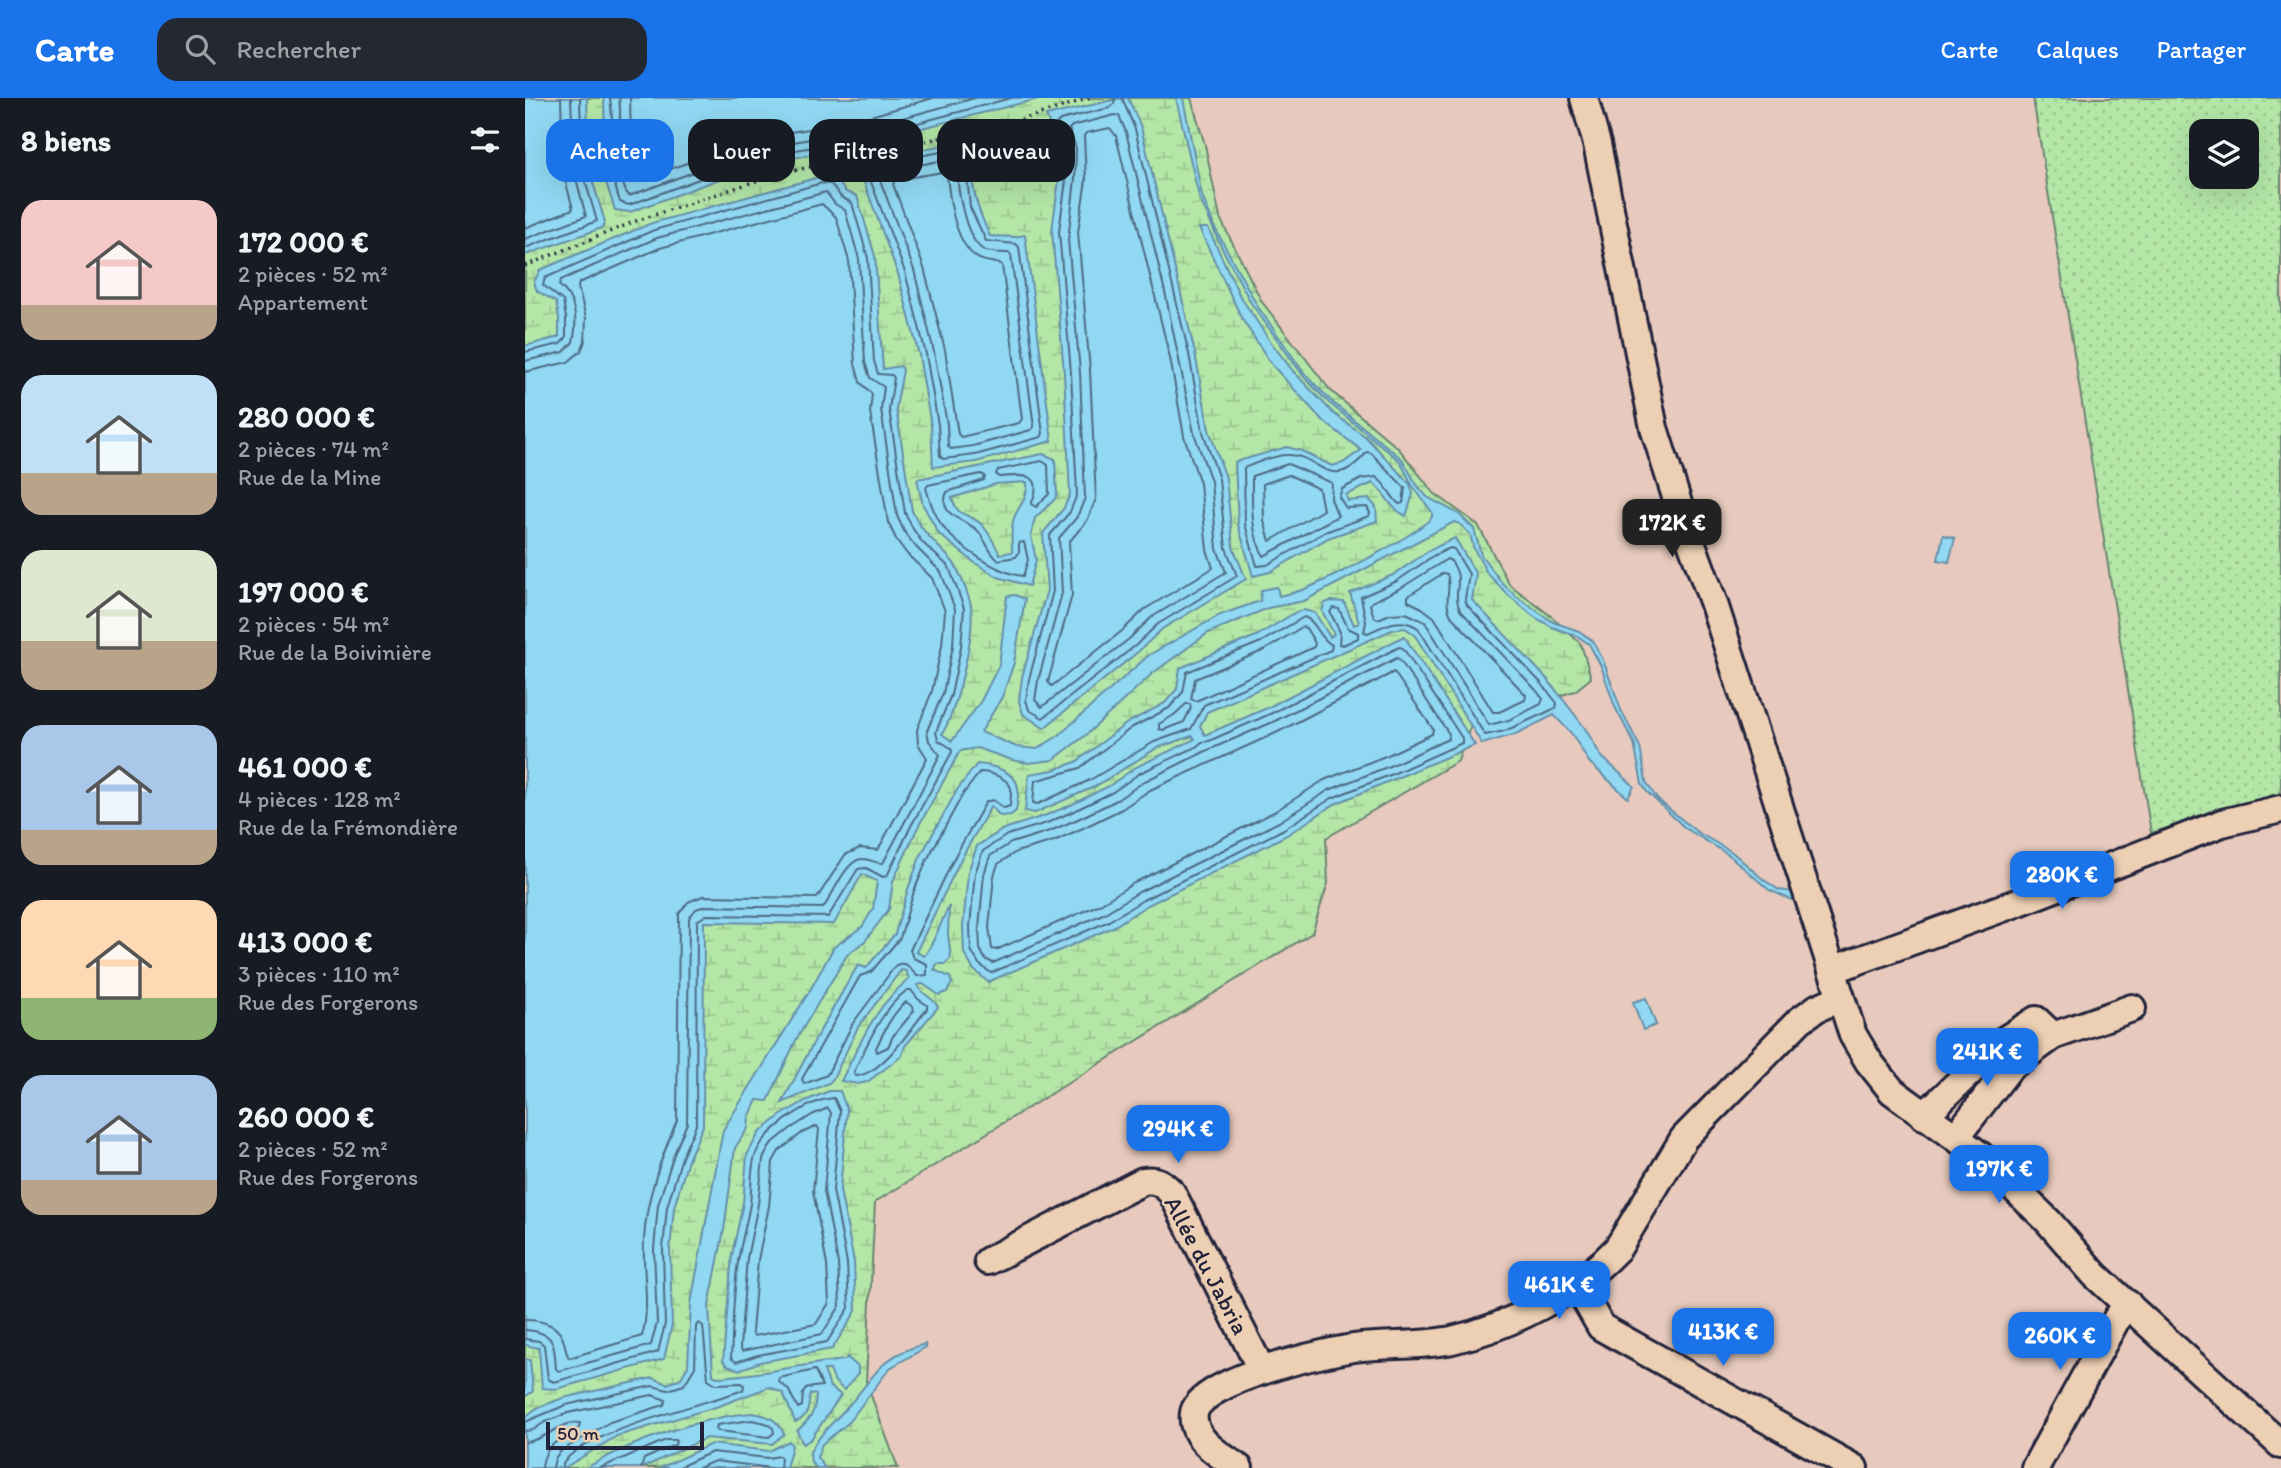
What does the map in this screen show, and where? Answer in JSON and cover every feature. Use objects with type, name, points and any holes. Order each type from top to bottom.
[{"type":"street","points":[[1584,98],[1597,144],[1654,428],[1719,618],[1832,970],[1831,1002],[1869,1062],[1892,1091],[1981,1156],[2012,1185],[2095,1275],[2281,1445]]},
{"type":"street","points":[[1832,970],[2019,902],[2222,823],[2281,809]]},
{"type":"street","points":[[1239,1468],[1213,1451],[1203,1440],[1195,1426],[1194,1413],[1200,1401],[1216,1389],[1293,1360],[1359,1347],[1450,1340],[1510,1320],[1545,1303],[1605,1262],[1618,1248],[1684,1138],[1800,1020],[1831,1002]]},
{"type":"street","points":[[1956,1136],[2010,1067],[2053,1036],[2132,1008]]},
{"type":"street","points":[[1924,1116],[2000,1043],[2036,1020],[2053,1036]]},
{"type":"street","name":"Allée du Jabria","points":[[988,1261],[1143,1181],[1154,1179],[1163,1183],[1172,1193],[1262,1371]]},
{"type":"street","points":[[1576,1283],[1601,1327],[1854,1468]]},
{"type":"street","points":[[2035,1468],[2116,1318],[2128,1304]]},
{"type":"path","points":[[525,266],[636,221],[774,174],[1024,119],[1090,98]]},
{"type":"green space","points":[[525,98],[1191,98],[1205,145],[1220,218],[1262,302],[1330,390],[1399,449],[1434,493],[1478,525],[1509,584],[1552,617],[1581,644],[1591,678],[1575,691],[1472,722],[1458,761],[1326,838],[1328,883],[1312,933],[875,1202],[866,1382],[898,1468],[525,1468]]},
{"type":"green space","points":[[2033,98],[2281,98],[2281,793],[2151,833]]},
{"type":"water","points":[[525,98],[587,98],[588,119],[546,119],[546,182],[593,182],[605,222],[602,228],[525,255]]},
{"type":"water","points":[[604,98],[1042,98],[958,119],[937,119],[937,124],[923,128],[923,119],[809,119],[809,155],[795,157],[795,119],[688,119],[688,182],[711,182],[630,212],[615,210],[606,182],[674,182],[674,119],[604,119]]},
{"type":"water","points":[[1128,98],[1141,127],[1195,353],[1209,430],[1226,478],[1233,547],[1246,579],[1162,629],[1044,728],[1023,714],[1019,701],[1022,677],[1047,590],[1043,533],[1064,508],[1070,494],[1064,373],[1052,231],[1059,182],[1075,182],[1075,119],[1047,119],[1046,116]]},
{"type":"water","points":[[1176,98],[1183,98],[1202,196],[1215,228],[1258,307],[1305,374],[1331,401],[1402,459],[1427,497],[1459,514],[1474,529],[1481,555],[1503,584],[1517,597],[1553,622],[1579,631],[1593,641],[1603,660],[1621,710],[1640,747],[1646,782],[1657,799],[1697,832],[1732,852],[1764,880],[1779,890],[1794,892],[1821,975],[1794,901],[1769,890],[1729,855],[1685,828],[1647,792],[1642,784],[1634,743],[1615,707],[1601,666],[1589,644],[1533,616],[1507,594],[1487,573],[1474,549],[1470,534],[1454,522],[1304,601],[1268,608],[1208,633],[1153,673],[1086,735],[1053,760],[1029,763],[977,748],[960,751],[917,829],[893,881],[889,909],[865,941],[847,955],[796,1040],[768,1101],[757,1100],[749,1117],[748,1128],[735,1148],[724,1230],[709,1306],[713,1375],[717,1377],[845,1360],[847,1357],[858,1367],[858,1374],[844,1390],[835,1382],[830,1370],[824,1370],[830,1387],[841,1395],[811,1439],[803,1444],[797,1431],[811,1416],[816,1395],[810,1393],[806,1414],[795,1422],[783,1393],[769,1387],[719,1406],[617,1436],[564,1468],[525,1468],[525,1417],[537,1408],[563,1398],[653,1378],[668,1384],[681,1378],[688,1366],[691,1303],[723,1130],[834,947],[862,927],[873,909],[877,881],[862,874],[834,924],[704,922],[703,1126],[688,1160],[674,1208],[670,1249],[672,1325],[664,1359],[556,1389],[542,1388],[539,1348],[525,1345],[525,346],[559,337],[559,318],[556,302],[537,291],[534,282],[540,270],[652,223],[809,180],[809,182],[838,182],[846,192],[857,196],[875,256],[883,369],[901,366],[903,370],[896,408],[912,511],[926,533],[955,565],[971,607],[972,620],[964,672],[942,734],[952,741],[981,701],[999,665],[1007,596],[1015,595],[1025,599],[1014,663],[1002,697],[981,732],[1017,747],[1037,749],[1058,736],[1149,655],[1220,615],[1260,601],[1261,590],[1277,587],[1279,596],[1305,589],[1333,576],[1392,545],[1432,517],[1432,512],[1412,485],[1400,461],[1328,402],[1305,378],[1251,303],[1199,197]]},
{"type":"water","points":[[937,147],[937,182],[973,182],[990,236],[1025,235],[1052,441],[976,462],[933,467],[931,426],[919,355],[898,274],[864,182],[923,182],[923,149]]},
{"type":"water","points":[[1199,228],[1208,228],[1240,296],[1293,371],[1333,413],[1366,437],[1410,484],[1413,494],[1406,516],[1395,508],[1373,483],[1346,495],[1348,501],[1369,499],[1376,507],[1377,521],[1328,538],[1270,572],[1253,576],[1238,525],[1235,462],[1287,447],[1302,451],[1332,466],[1343,463],[1361,450],[1322,420],[1272,365],[1242,319]]},
{"type":"water","points":[[1043,454],[1055,459],[1057,495],[1035,518],[1031,535],[1036,560],[1029,586],[998,577],[975,563],[939,534],[923,505],[917,479]],"holes":[[[1027,482],[1013,522],[1012,552],[1000,554],[984,527],[960,512],[952,498],[996,484]]]},
{"type":"water","points":[[1943,535],[1955,538],[1949,562],[1938,560]]},
{"type":"water","points":[[1455,538],[1476,574],[1472,600],[1548,680],[1585,728],[1601,756],[1634,786],[1628,798],[1589,762],[1572,734],[1554,715],[1516,734],[1482,744],[1414,634],[1405,628],[1392,630],[1207,712],[1200,726],[1205,735],[1267,708],[1404,636],[1475,745],[1335,804],[1287,835],[1146,906],[1113,927],[988,982],[973,969],[964,953],[963,927],[968,872],[977,846],[1004,829],[1071,805],[1109,786],[1136,767],[1195,739],[1192,736],[1157,748],[1094,787],[1035,813],[1025,811],[1029,774],[1076,762],[1127,723],[1165,703],[1177,689],[1180,668],[1258,635],[1296,612],[1304,610],[1315,613],[1330,637],[1334,634],[1322,611],[1325,603],[1344,602],[1354,625],[1359,623],[1350,593],[1393,575],[1430,550]]},
{"type":"water","points":[[977,764],[996,768],[1013,777],[1018,788],[1018,800],[1016,811],[1011,815],[1000,816],[991,806],[961,859],[916,952],[924,956],[927,953],[949,906],[951,958],[945,964],[937,964],[934,970],[950,977],[952,983],[947,992],[939,995],[923,984],[917,985],[938,1007],[905,1046],[902,1056],[867,1082],[858,1084],[841,1081],[877,1013],[909,979],[906,971],[901,970],[858,1027],[833,1079],[782,1103],[858,965],[866,968],[895,934],[920,857],[957,790]]},
{"type":"water","points":[[1646,998],[1656,1025],[1643,1030],[1633,1002]]},
{"type":"water","points":[[829,1091],[840,1091],[847,1110],[840,1190],[854,1262],[856,1311],[832,1349],[760,1362],[739,1370],[723,1361],[732,1255],[743,1203],[747,1155],[759,1133],[780,1116]]},
{"type":"water","points":[[925,1344],[926,1347],[890,1368],[847,1424],[822,1444],[817,1457],[825,1468],[817,1468],[811,1463],[810,1452],[818,1439],[880,1367],[898,1354]]},
{"type":"water","points":[[525,1359],[530,1360],[533,1391],[525,1397]]},
{"type":"water","points":[[752,1413],[771,1419],[784,1434],[772,1444],[706,1438],[642,1468],[586,1468],[623,1449],[666,1432],[732,1415]]},
{"type":"water","points":[[789,1441],[792,1446],[786,1468],[660,1468],[711,1444],[769,1451]]}]
